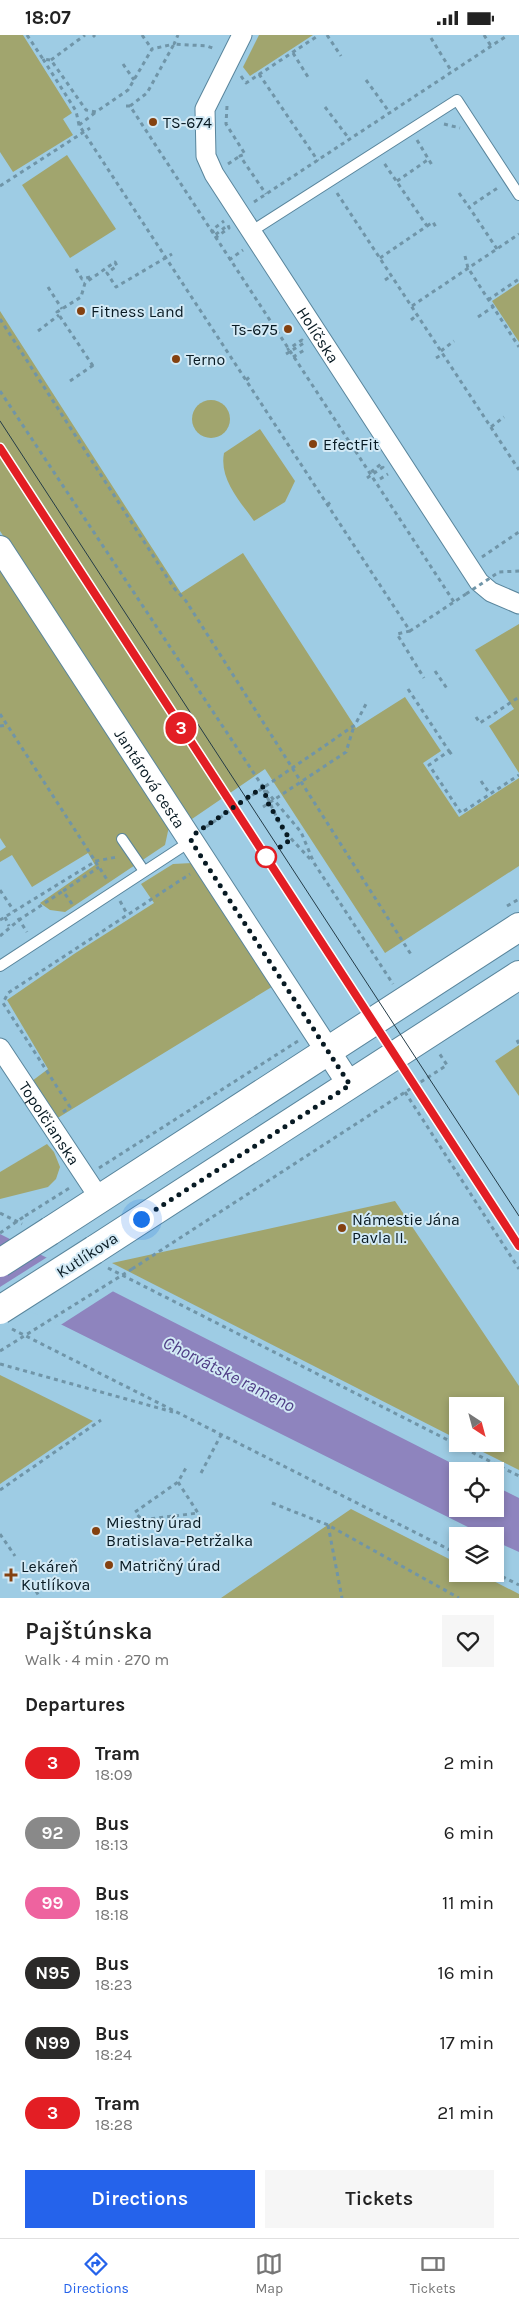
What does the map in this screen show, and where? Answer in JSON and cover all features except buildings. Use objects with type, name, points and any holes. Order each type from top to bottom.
[{"type":"main road","points":[[0,1263],[38,1229],[93,1188],[323,1041],[519,927]]},
{"type":"main road","name":"Kutlíkova","points":[[2,1318],[100,1259],[350,1085],[519,975]]},
{"type":"street","name":"Holíčska","points":[[242,35],[235,65],[205,109],[206,156],[214,174],[480,582],[491,592],[519,603]]},
{"type":"street","name":"Jantárová cesta","points":[[0,548],[350,1085]]},
{"type":"street","name":"Topoľčianska","points":[[0,1048],[93,1188]]},
{"type":"lane","points":[[255,236],[457,100],[519,195]]},
{"type":"lane","points":[[122,839],[144,871]]},
{"type":"lane","points":[[0,966],[191,841]]},
{"type":"path","points":[[28,35],[76,111],[78,125],[410,631]]},
{"type":"path","points":[[51,61],[85,35]]},
{"type":"path","points":[[142,35],[152,49]]},
{"type":"path","points":[[178,35],[147,93],[128,106],[209,231],[215,236],[288,353],[454,602]]},
{"type":"path","points":[[78,125],[128,90],[152,49],[174,44],[207,46],[235,65],[246,83],[319,35]]},
{"type":"path","points":[[328,35],[342,56]]},
{"type":"path","points":[[484,35],[492,46]]},
{"type":"path","points":[[249,205],[508,35]]},
{"type":"path","points":[[431,38],[452,72]]},
{"type":"path","points":[[293,53],[308,77]]},
{"type":"path","points":[[42,59],[51,61],[86,110],[96,111]]},
{"type":"path","points":[[123,64],[134,79]]},
{"type":"path","points":[[259,74],[318,161]]},
{"type":"path","points":[[366,80],[390,113]]},
{"type":"path","points":[[325,107],[350,140]]},
{"type":"path","points":[[439,123],[465,129]]},
{"type":"path","points":[[226,124],[246,153],[236,159]]},
{"type":"path","points":[[0,186],[90,128]]},
{"type":"path","points":[[409,142],[423,133]]},
{"type":"path","points":[[415,138],[432,165]]},
{"type":"path","points":[[388,155],[382,160],[428,226]]},
{"type":"path","points":[[240,156],[266,194]]},
{"type":"path","points":[[397,181],[429,159]]},
{"type":"path","points":[[469,207],[502,185],[506,191]]},
{"type":"path","points":[[343,186],[336,191],[519,470]]},
{"type":"path","points":[[459,193],[497,249]]},
{"type":"path","points":[[228,218],[212,229],[218,245],[228,261],[255,236]]},
{"type":"path","points":[[380,258],[433,222],[437,229]]},
{"type":"path","points":[[411,306],[519,234]]},
{"type":"path","points":[[70,381],[94,365],[57,312],[81,297],[85,283],[115,262],[117,266],[107,273],[116,287],[172,254]]},
{"type":"path","points":[[465,256],[468,268],[519,347]]},
{"type":"path","points":[[76,269],[82,279],[92,275],[94,277]]},
{"type":"path","points":[[385,281],[391,276]]},
{"type":"path","points":[[488,299],[519,279]]},
{"type":"path","points":[[48,287],[62,309]]},
{"type":"path","points":[[478,317],[493,307]]},
{"type":"path","points":[[38,331],[59,315]]},
{"type":"path","points":[[411,320],[417,315]]},
{"type":"path","points":[[0,319],[292,767],[412,956]]},
{"type":"path","points":[[288,353],[304,343],[302,340],[286,350],[292,358],[322,339]]},
{"type":"path","points":[[436,358],[454,341]]},
{"type":"path","points":[[246,380],[251,376]]},
{"type":"path","points":[[0,391],[263,787],[301,832],[314,863],[392,982]]},
{"type":"path","points":[[491,427],[504,417]]},
{"type":"path","points":[[327,505],[332,501]]},
{"type":"path","points":[[481,558],[519,532]]},
{"type":"path","points":[[424,678],[397,634],[410,631],[499,572],[519,571]]},
{"type":"path","points":[[435,671],[448,690]]},
{"type":"path","points":[[408,689],[452,755]]},
{"type":"path","points":[[476,717],[480,723],[519,697]]},
{"type":"path","points":[[263,807],[346,752],[355,725],[366,704]]},
{"type":"path","points":[[0,714],[115,891]]},
{"type":"path","points":[[0,726],[7,725]]},
{"type":"path","points":[[191,841],[196,833],[355,725]]},
{"type":"path","points":[[449,751],[429,765],[461,813],[519,775]]},
{"type":"path","points":[[481,781],[490,794]]},
{"type":"path","points":[[263,787],[268,803],[290,840],[314,863]]},
{"type":"path","points":[[0,920],[96,861],[132,853]]},
{"type":"path","points":[[0,935],[19,920],[99,867]]},
{"type":"path","points":[[70,1107],[4,1006],[3,1003],[8,993],[191,873]]},
{"type":"path","points":[[0,890],[14,911]]},
{"type":"path","points":[[63,891],[78,915]]},
{"type":"path","points":[[0,935],[11,925],[5,917]]},
{"type":"path","points":[[0,1009],[4,1006]]},
{"type":"path","points":[[0,1233],[25,1216],[93,1188],[323,1041]]},
{"type":"path","points":[[0,1351],[132,1269],[447,1065],[436,1049]]},
{"type":"path","points":[[405,1092],[519,1269]]},
{"type":"path","points":[[0,1213],[38,1229]]},
{"type":"path","points":[[100,1259],[519,1476]]},
{"type":"path","points":[[2,1318],[182,1415],[222,1433],[449,1549]]},
{"type":"path","points":[[0,1364],[182,1415]]},
{"type":"path","points":[[0,1490],[101,1420]]},
{"type":"path","points":[[201,1473],[222,1433]]},
{"type":"path","points":[[178,1482],[198,1513],[142,1520],[135,1512],[178,1482],[187,1466]]},
{"type":"path","points":[[272,1503],[328,1525],[459,1598]]},
{"type":"path","points":[[328,1525],[342,1598]]},
{"type":"path","points":[[0,1535],[16,1556]]},
{"type":"path","points":[[504,1578],[519,1585]]},
{"type":"path","points":[[36,1591],[40,1598]]},
{"type":"green space","points":[[0,35],[23,35],[72,113],[63,119],[73,135],[13,172],[0,152]]},
{"type":"green space","points":[[259,35],[313,35],[250,76],[243,67]]},
{"type":"green space","points":[[67,155],[116,229],[70,258],[22,185]]},
{"type":"green space","points":[[519,283],[519,342],[492,301]]},
{"type":"green space","points":[[0,311],[181,593],[243,553],[356,728],[405,697],[441,751],[423,763],[459,817],[519,778],[519,866],[385,953],[265,769],[189,821],[0,531]]},
{"type":"green space","points":[[211,400],[218,401],[224,406],[229,412],[229,426],[224,432],[218,437],[211,438],[204,437],[198,432],[193,426],[192,419],[193,412],[198,406],[204,401]]},
{"type":"green space","points":[[260,429],[295,481],[285,502],[254,521],[232,489],[223,463],[224,453]]},
{"type":"green space","points":[[0,562],[170,822],[165,845],[65,912],[50,910],[40,903],[95,865],[88,853],[32,887],[12,855],[0,862],[0,851],[6,847],[0,838]]},
{"type":"green space","points":[[519,624],[519,773],[489,726],[514,709],[475,650]]},
{"type":"green space","points":[[192,863],[275,985],[56,1119],[32,1081],[48,1069],[7,1000],[154,903],[141,884],[173,864]]},
{"type":"green space","points":[[519,1045],[519,1096],[495,1061]]},
{"type":"green space","points":[[47,1144],[54,1152],[60,1167],[56,1179],[48,1187],[0,1199],[0,1172]]},
{"type":"green space","points":[[395,1201],[519,1386],[519,1470],[485,1453],[504,1453],[504,1397],[449,1397],[449,1435],[112,1263]]},
{"type":"green space","points":[[0,1375],[93,1421],[0,1484]]},
{"type":"green space","points":[[351,1509],[449,1559],[449,1582],[496,1582],[519,1594],[519,1598],[221,1598]]},
{"type":"water","name":"Chorvátske rameno","points":[[0,1234],[449,1462],[449,1517],[504,1517],[504,1490],[519,1498],[519,1552],[504,1545],[504,1527],[468,1527],[0,1294]]},
{"type":"pier","points":[[49,1256],[115,1290],[59,1326],[0,1296],[0,1287]]},
{"type":"tram line","points":[[0,421],[519,1216]]},
{"type":"tram line","points":[[0,448],[519,1246]]},
{"type":"tram line","name":"3","points":[[0,448],[519,1246]]},
{"type":"place","name":"TS-674","points":[[153,122]]},
{"type":"place","name":"Fitness Land","points":[[81,311]]},
{"type":"place","name":"Ts-675","points":[[288,329]]},
{"type":"place","name":"Terno","points":[[176,359]]},
{"type":"place","name":"EfectFit","points":[[313,444]]},
{"type":"place","name":"Námestie Jána Pavla II.","points":[[342,1228]]},
{"type":"place","name":"Miestny úrad Bratislava-Petržalka","points":[[96,1531]]},
{"type":"place","name":"Matričný úrad","points":[[109,1565]]},
{"type":"place","name":"Lekáreň Kutlíkova","points":[[11,1575]]},
{"type":"route","points":[[141,1219],[350,1085],[316,1030],[191,841],[196,833],[263,787],[268,803],[290,840],[266,857]]}]
